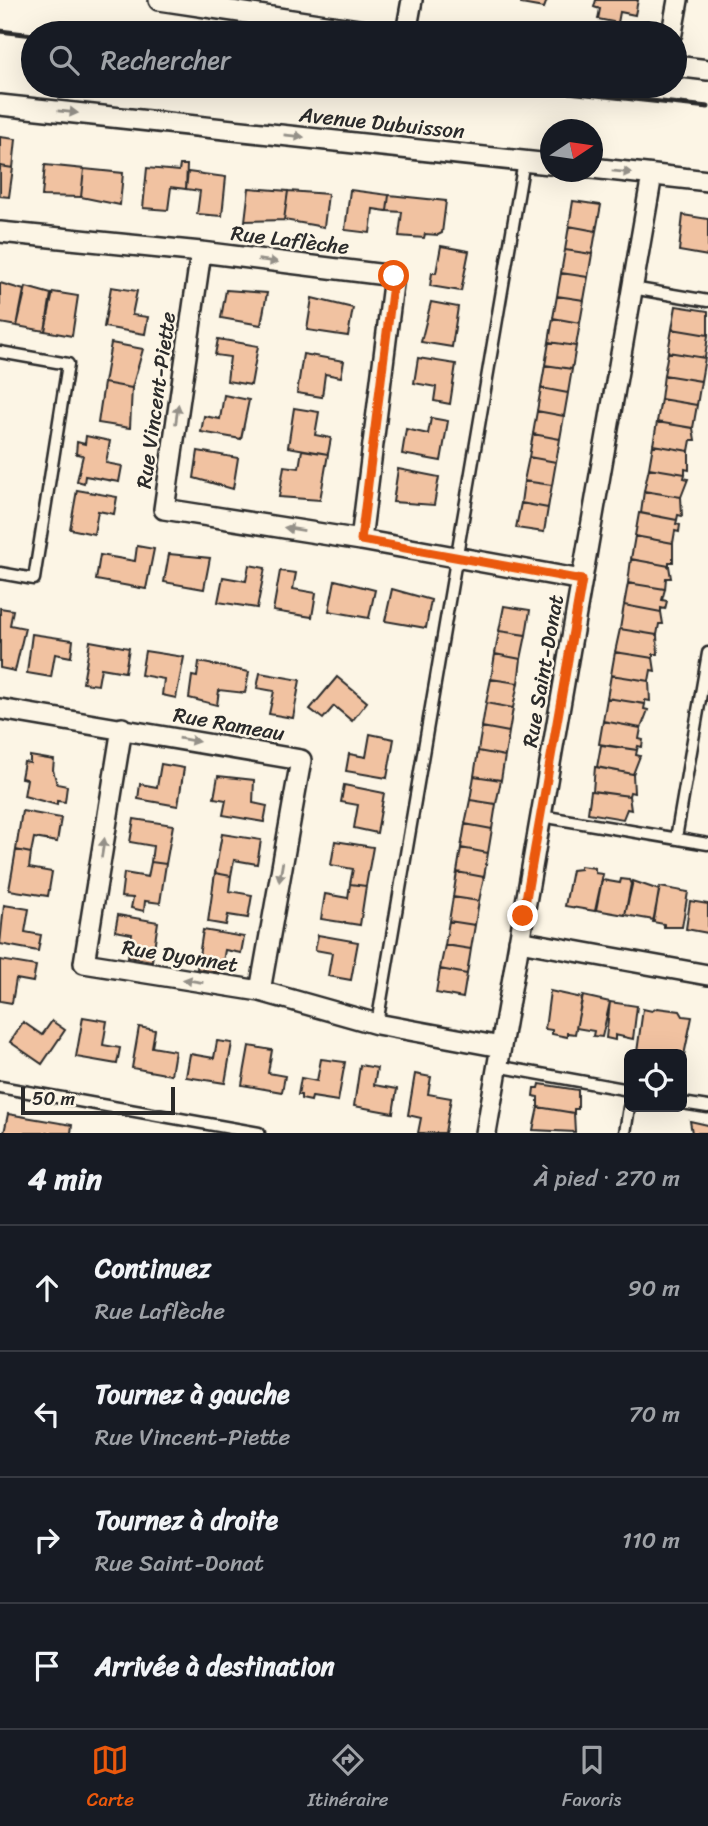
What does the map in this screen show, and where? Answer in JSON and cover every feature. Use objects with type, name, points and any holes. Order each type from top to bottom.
[{"type":"street","points":[[159,0],[299,21]]},
{"type":"street","points":[[408,21],[412,0]]},
{"type":"street","points":[[674,21],[678,0]]},
{"type":"street","points":[[687,67],[708,69]]},
{"type":"street","name":"Avenue Dubuisson","points":[[0,104],[540,163]]},
{"type":"street","points":[[603,170],[708,181]]},
{"type":"street","name":"Rue Saint-Donat","points":[[486,1133],[652,175]]},
{"type":"street","name":"Rue Laflèche","points":[[0,232],[201,252],[394,276],[361,540]]},
{"type":"street","name":"Rue Vincent-Piette","points":[[201,252],[164,509],[361,540],[582,580]]},
{"type":"street","name":"Rue Rameau","points":[[0,709],[301,760],[260,992]]},
{"type":"street","name":"Rue Dyonnet","points":[[122,728],[84,963],[260,992],[499,1057]]},
{"type":"street","points":[[519,941],[708,975]]},
{"type":"lane","points":[[377,1024],[524,161]]},
{"type":"lane","points":[[632,288],[708,301]]},
{"type":"lane","points":[[0,352],[68,364],[34,579],[0,573]]},
{"type":"lane","points":[[676,838],[708,653]]},
{"type":"lane","points":[[541,816],[708,844]]},
{"type":"lane","points":[[499,1057],[624,1089]]},
{"type":"lane","points":[[0,1087],[259,1133]]},
{"type":"lane","points":[[687,1104],[708,1107]]},
{"type":"lane","points":[[625,1133],[628,1112]]},
{"type":"building","points":[[522,0],[547,0],[544,8],[521,4]]},
{"type":"building","points":[[596,0],[638,0],[635,15],[620,12],[618,21],[598,19],[600,9],[594,7]]},
{"type":"building","points":[[0,137],[16,139],[13,168],[0,166]]},
{"type":"building","points":[[45,165],[84,169],[81,197],[42,196]]},
{"type":"building","points":[[180,165],[187,165],[186,189],[171,187],[168,210],[143,208],[147,168],[179,171]]},
{"type":"building","points":[[0,166],[13,168],[9,197],[0,196]]},
{"type":"building","points":[[84,169],[123,173],[120,205],[81,197]]},
{"type":"building","points":[[188,172],[226,177],[222,216],[197,214],[200,191],[186,189]]},
{"type":"building","points":[[249,188],[288,191],[284,220],[245,221]]},
{"type":"building","points":[[350,190],[389,195],[387,211],[373,209],[370,233],[345,230]]},
{"type":"building","points":[[288,191],[328,194],[324,227],[284,220]]},
{"type":"building","points":[[389,195],[446,201],[442,233],[425,234],[424,238],[399,236],[402,212],[387,211]]},
{"type":"building","points":[[573,201],[601,205],[596,231],[569,226]]},
{"type":"building","points":[[683,215],[708,219],[708,256],[679,251]]},
{"type":"building","points":[[569,226],[596,231],[592,254],[565,250]]},
{"type":"building","points":[[441,246],[469,251],[461,291],[430,286],[432,273],[436,273]]},
{"type":"building","points":[[565,250],[592,254],[588,277],[561,273]]},
{"type":"building","points":[[561,273],[588,277],[584,300],[557,296]]},
{"type":"building","points":[[0,283],[24,290],[17,326],[0,323]]},
{"type":"building","points":[[26,287],[51,294],[45,331],[17,326]]},
{"type":"building","points":[[111,287],[137,291],[132,315],[148,317],[145,334],[104,327]]},
{"type":"building","points":[[226,290],[267,293],[261,325],[221,318]]},
{"type":"building","points":[[53,292],[78,296],[72,336],[45,331]]},
{"type":"building","points":[[557,296],[584,300],[580,323],[553,318]]},
{"type":"building","points":[[312,298],[353,308],[348,336],[307,330]]},
{"type":"building","points":[[431,302],[458,307],[452,347],[421,342]]},
{"type":"building","points":[[676,306],[708,311],[708,335],[672,329]]},
{"type":"building","points":[[553,318],[580,323],[576,346],[549,342]]},
{"type":"building","points":[[672,329],[708,335],[705,358],[668,352]]},
{"type":"building","points":[[218,339],[258,346],[251,385],[227,381],[230,357],[215,355]]},
{"type":"building","points":[[549,342],[576,346],[572,369],[545,365]]},
{"type":"building","points":[[111,343],[143,349],[132,388],[104,383]]},
{"type":"building","points":[[668,352],[705,358],[701,381],[664,375]]},
{"type":"building","points":[[303,354],[344,361],[341,377],[325,374],[322,397],[297,393]]},
{"type":"building","points":[[418,358],[456,364],[450,404],[434,401],[436,387],[414,383]]},
{"type":"building","points":[[545,365],[572,369],[568,393],[541,388]]},
{"type":"building","points":[[664,375],[701,381],[697,405],[661,399]]},
{"type":"building","points":[[104,383],[132,388],[130,428],[98,423]]},
{"type":"building","points":[[541,388],[568,393],[564,416],[537,411]]},
{"type":"building","points":[[224,395],[249,400],[241,439],[201,432],[204,416],[220,419]]},
{"type":"building","points":[[661,399],[697,405],[693,428],[657,422]]},
{"type":"building","points":[[294,408],[319,412],[315,435],[331,438],[328,454],[288,447]]},
{"type":"building","points":[[537,411],[564,416],[560,439],[533,434]]},
{"type":"building","points":[[431,418],[448,421],[441,461],[402,454],[406,429],[428,434]]},
{"type":"building","points":[[657,422],[693,428],[695,440],[691,440],[689,451],[653,445]]},
{"type":"building","points":[[533,434],[560,439],[556,462],[529,457]]},
{"type":"building","points":[[86,436],[110,441],[106,463],[122,466],[119,482],[85,476],[84,483],[77,481],[83,455],[76,454],[77,442],[85,444]]},
{"type":"building","points":[[653,445],[689,451],[689,470],[685,469],[685,474],[649,468]]},
{"type":"building","points":[[302,450],[328,454],[320,500],[279,497],[284,466],[299,468]]},
{"type":"building","points":[[198,451],[238,458],[233,489],[194,478]]},
{"type":"building","points":[[529,457],[556,462],[552,485],[524,481]]},
{"type":"building","points":[[649,468],[685,474],[684,478],[688,479],[681,497],[644,491]]},
{"type":"building","points":[[398,469],[439,477],[434,505],[393,502]]},
{"type":"building","points":[[524,481],[552,485],[548,508],[521,503]]},
{"type":"building","points":[[77,490],[117,497],[114,514],[98,511],[94,534],[70,529]]},
{"type":"building","points":[[644,491],[681,497],[682,516],[678,515],[677,520],[641,513]]},
{"type":"building","points":[[521,503],[548,508],[544,532],[516,528]]},
{"type":"building","points":[[639,513],[677,520],[676,524],[680,525],[679,532],[675,531],[673,543],[635,536]]},
{"type":"building","points":[[635,536],[673,543],[673,562],[669,562],[669,566],[631,559]]},
{"type":"building","points":[[137,546],[154,549],[146,589],[96,580],[100,555],[135,561]]},
{"type":"building","points":[[169,554],[210,558],[204,589],[164,582]]},
{"type":"building","points":[[631,559],[669,566],[671,578],[666,578],[665,589],[628,583]]},
{"type":"building","points":[[249,565],[265,568],[257,608],[218,602],[223,577],[246,581]]},
{"type":"building","points":[[280,571],[296,573],[293,589],[316,593],[312,617],[273,611]]},
{"type":"building","points":[[335,580],[375,590],[369,618],[329,611]]},
{"type":"building","points":[[628,583],[665,589],[662,600],[667,601],[665,609],[661,608],[661,612],[624,605]]},
{"type":"building","points":[[392,589],[431,600],[426,628],[385,621]]},
{"type":"building","points":[[624,605],[661,612],[663,624],[659,624],[657,635],[620,629]]},
{"type":"building","points":[[504,606],[530,610],[526,635],[499,631]]},
{"type":"building","points":[[0,608],[13,610],[10,625],[25,628],[15,671],[0,668]]},
{"type":"building","points":[[620,629],[657,635],[658,654],[653,654],[653,658],[615,652]]},
{"type":"building","points":[[499,631],[526,635],[521,659],[495,654]]},
{"type":"building","points":[[32,634],[73,640],[71,657],[55,654],[51,677],[27,673]]},
{"type":"building","points":[[90,641],[129,648],[125,672],[101,668],[98,685],[83,683]]},
{"type":"building","points":[[145,651],[184,657],[176,698],[162,695],[164,679],[141,675]]},
{"type":"building","points":[[615,652],[653,658],[655,671],[651,670],[649,681],[611,675]]},
{"type":"building","points":[[495,654],[521,659],[518,683],[491,679]]},
{"type":"building","points":[[199,662],[249,672],[245,693],[219,690],[217,705],[189,698],[192,676],[197,677]]},
{"type":"building","points":[[260,673],[300,680],[293,718],[269,714],[274,691],[257,688]]},
{"type":"building","points":[[611,675],[649,681],[650,701],[645,700],[645,704],[607,698]]},
{"type":"building","points":[[337,677],[367,702],[352,721],[334,706],[323,719],[310,709]]},
{"type":"building","points":[[491,679],[518,683],[513,708],[486,703]]},
{"type":"building","points":[[607,698],[645,704],[644,709],[648,710],[641,728],[603,721]]},
{"type":"building","points":[[486,703],[513,708],[509,732],[482,727]]},
{"type":"building","points":[[603,721],[641,728],[639,739],[643,740],[642,747],[638,746],[637,750],[599,744]]},
{"type":"building","points":[[482,727],[509,732],[505,756],[478,751]]},
{"type":"building","points":[[370,734],[394,739],[387,778],[346,771],[349,754],[366,757]]},
{"type":"building","points":[[601,745],[637,750],[636,755],[640,756],[633,774],[597,767]]},
{"type":"building","points":[[478,751],[505,756],[501,780],[474,776]]},
{"type":"building","points":[[30,756],[54,760],[53,770],[57,784],[67,786],[65,802],[57,801],[57,805],[24,796],[27,779],[21,778],[24,762],[30,763]]},
{"type":"building","points":[[161,764],[184,768],[178,806],[138,799],[140,784],[157,787]]},
{"type":"building","points":[[595,767],[633,774],[634,793],[630,792],[629,796],[593,791]]},
{"type":"building","points":[[218,776],[254,780],[253,803],[267,806],[264,822],[223,815],[226,800],[214,798]]},
{"type":"building","points":[[474,776],[501,780],[496,804],[470,800]]},
{"type":"building","points":[[344,785],[384,793],[377,833],[354,828],[358,805],[341,802]]},
{"type":"building","points":[[591,791],[629,796],[631,810],[627,809],[623,819],[588,813]]},
{"type":"building","points":[[470,800],[496,804],[492,829],[465,824]]},
{"type":"building","points":[[22,811],[61,818],[57,842],[34,838],[31,853],[16,850]]},
{"type":"building","points":[[134,819],[173,825],[166,864],[151,862],[153,846],[130,842]]},
{"type":"building","points":[[465,824],[492,829],[488,853],[461,848]]},
{"type":"building","points":[[222,834],[261,840],[257,864],[234,860],[231,876],[215,873]]},
{"type":"building","points":[[335,841],[373,847],[366,886],[350,884],[353,869],[331,865]]},
{"type":"building","points":[[461,848],[488,853],[484,877],[457,872]]},
{"type":"building","points":[[16,850],[31,853],[29,868],[52,872],[48,896],[9,890]]},
{"type":"building","points":[[151,862],[166,864],[160,903],[145,901],[144,911],[131,908],[133,898],[121,897],[124,873],[148,877]]},
{"type":"building","points":[[580,866],[595,868],[595,873],[603,874],[595,911],[565,906],[572,870],[580,869]]},
{"type":"building","points":[[457,872],[484,877],[479,901],[453,897]]},
{"type":"building","points":[[215,873],[231,876],[229,891],[252,895],[248,918],[228,915],[226,925],[208,922]]},
{"type":"building","points":[[621,879],[629,880],[631,884],[625,915],[596,910],[602,880],[620,883]]},
{"type":"building","points":[[633,881],[659,890],[654,920],[625,915]]},
{"type":"building","points":[[350,884],[366,886],[360,925],[321,919],[325,894],[348,898]]},
{"type":"building","points":[[660,887],[688,892],[682,927],[664,927],[664,924],[653,922]]},
{"type":"building","points":[[453,897],[479,901],[475,925],[449,921]]},
{"type":"building","points":[[690,901],[708,904],[708,933],[686,929]]},
{"type":"building","points":[[4,905],[29,909],[25,932],[41,935],[38,951],[0,944]]},
{"type":"building","points":[[118,915],[158,922],[152,961],[128,957],[132,934],[115,931]]},
{"type":"building","points":[[449,921],[475,925],[471,949],[445,945]]},
{"type":"building","points":[[203,930],[244,937],[241,953],[225,950],[221,973],[197,969]]},
{"type":"building","points":[[318,935],[358,942],[351,980],[328,976],[332,953],[315,950]]},
{"type":"building","points":[[445,945],[471,949],[467,974],[440,969]]},
{"type":"building","points":[[0,960],[36,966],[33,982],[16,979],[12,1003],[0,1001]]},
{"type":"building","points":[[440,969],[467,974],[463,998],[436,993]]},
{"type":"building","points":[[550,991],[582,998],[575,1034],[567,1033],[567,1037],[552,1034],[552,1030],[545,1029]]},
{"type":"building","points":[[583,996],[610,1002],[602,1037],[593,1036],[594,1031],[576,1028]]},
{"type":"building","points":[[610,1002],[637,1006],[633,1039],[615,1035],[615,1040],[606,1038]]},
{"type":"building","points":[[657,1008],[680,1011],[683,1016],[692,1017],[685,1049],[637,1049],[643,1009],[652,1011]]},
{"type":"building","points":[[83,1017],[107,1021],[103,1045],[120,1048],[117,1064],[76,1057]]},
{"type":"building","points":[[52,1021],[65,1030],[42,1064],[10,1042],[23,1022],[42,1035]]},
{"type":"building","points":[[139,1027],[155,1030],[152,1047],[175,1051],[171,1075],[132,1068]]},
{"type":"building","points":[[217,1041],[232,1043],[225,1083],[186,1077],[190,1054],[214,1058]]},
{"type":"building","points":[[249,1046],[272,1050],[268,1073],[285,1076],[282,1092],[242,1085]]},
{"type":"building","points":[[321,1059],[345,1062],[338,1101],[312,1097],[311,1101],[301,1099],[301,1095],[298,1095],[301,1078],[317,1081]]},
{"type":"building","points":[[360,1065],[377,1068],[374,1085],[397,1089],[393,1113],[354,1106]]},
{"type":"building","points":[[415,1074],[431,1077],[428,1094],[451,1098],[445,1133],[418,1133],[421,1118],[408,1115]]},
{"type":"building","points":[[540,1084],[578,1090],[578,1109],[574,1109],[574,1113],[538,1107],[538,1097],[533,1096],[534,1088],[539,1088]]},
{"type":"building","points":[[538,1107],[574,1113],[575,1132],[533,1130]]},
{"type":"building","points":[[8,1114],[72,1125],[71,1133],[4,1133]]},
{"type":"building","points":[[690,1121],[708,1125],[708,1133],[692,1133]]},
{"type":"railway","points":[[0,31],[21,34]]},
{"type":"railway","points":[[624,98],[708,107]]},
{"type":"route","points":[[394,276],[361,540],[582,580],[523,916]]}]
